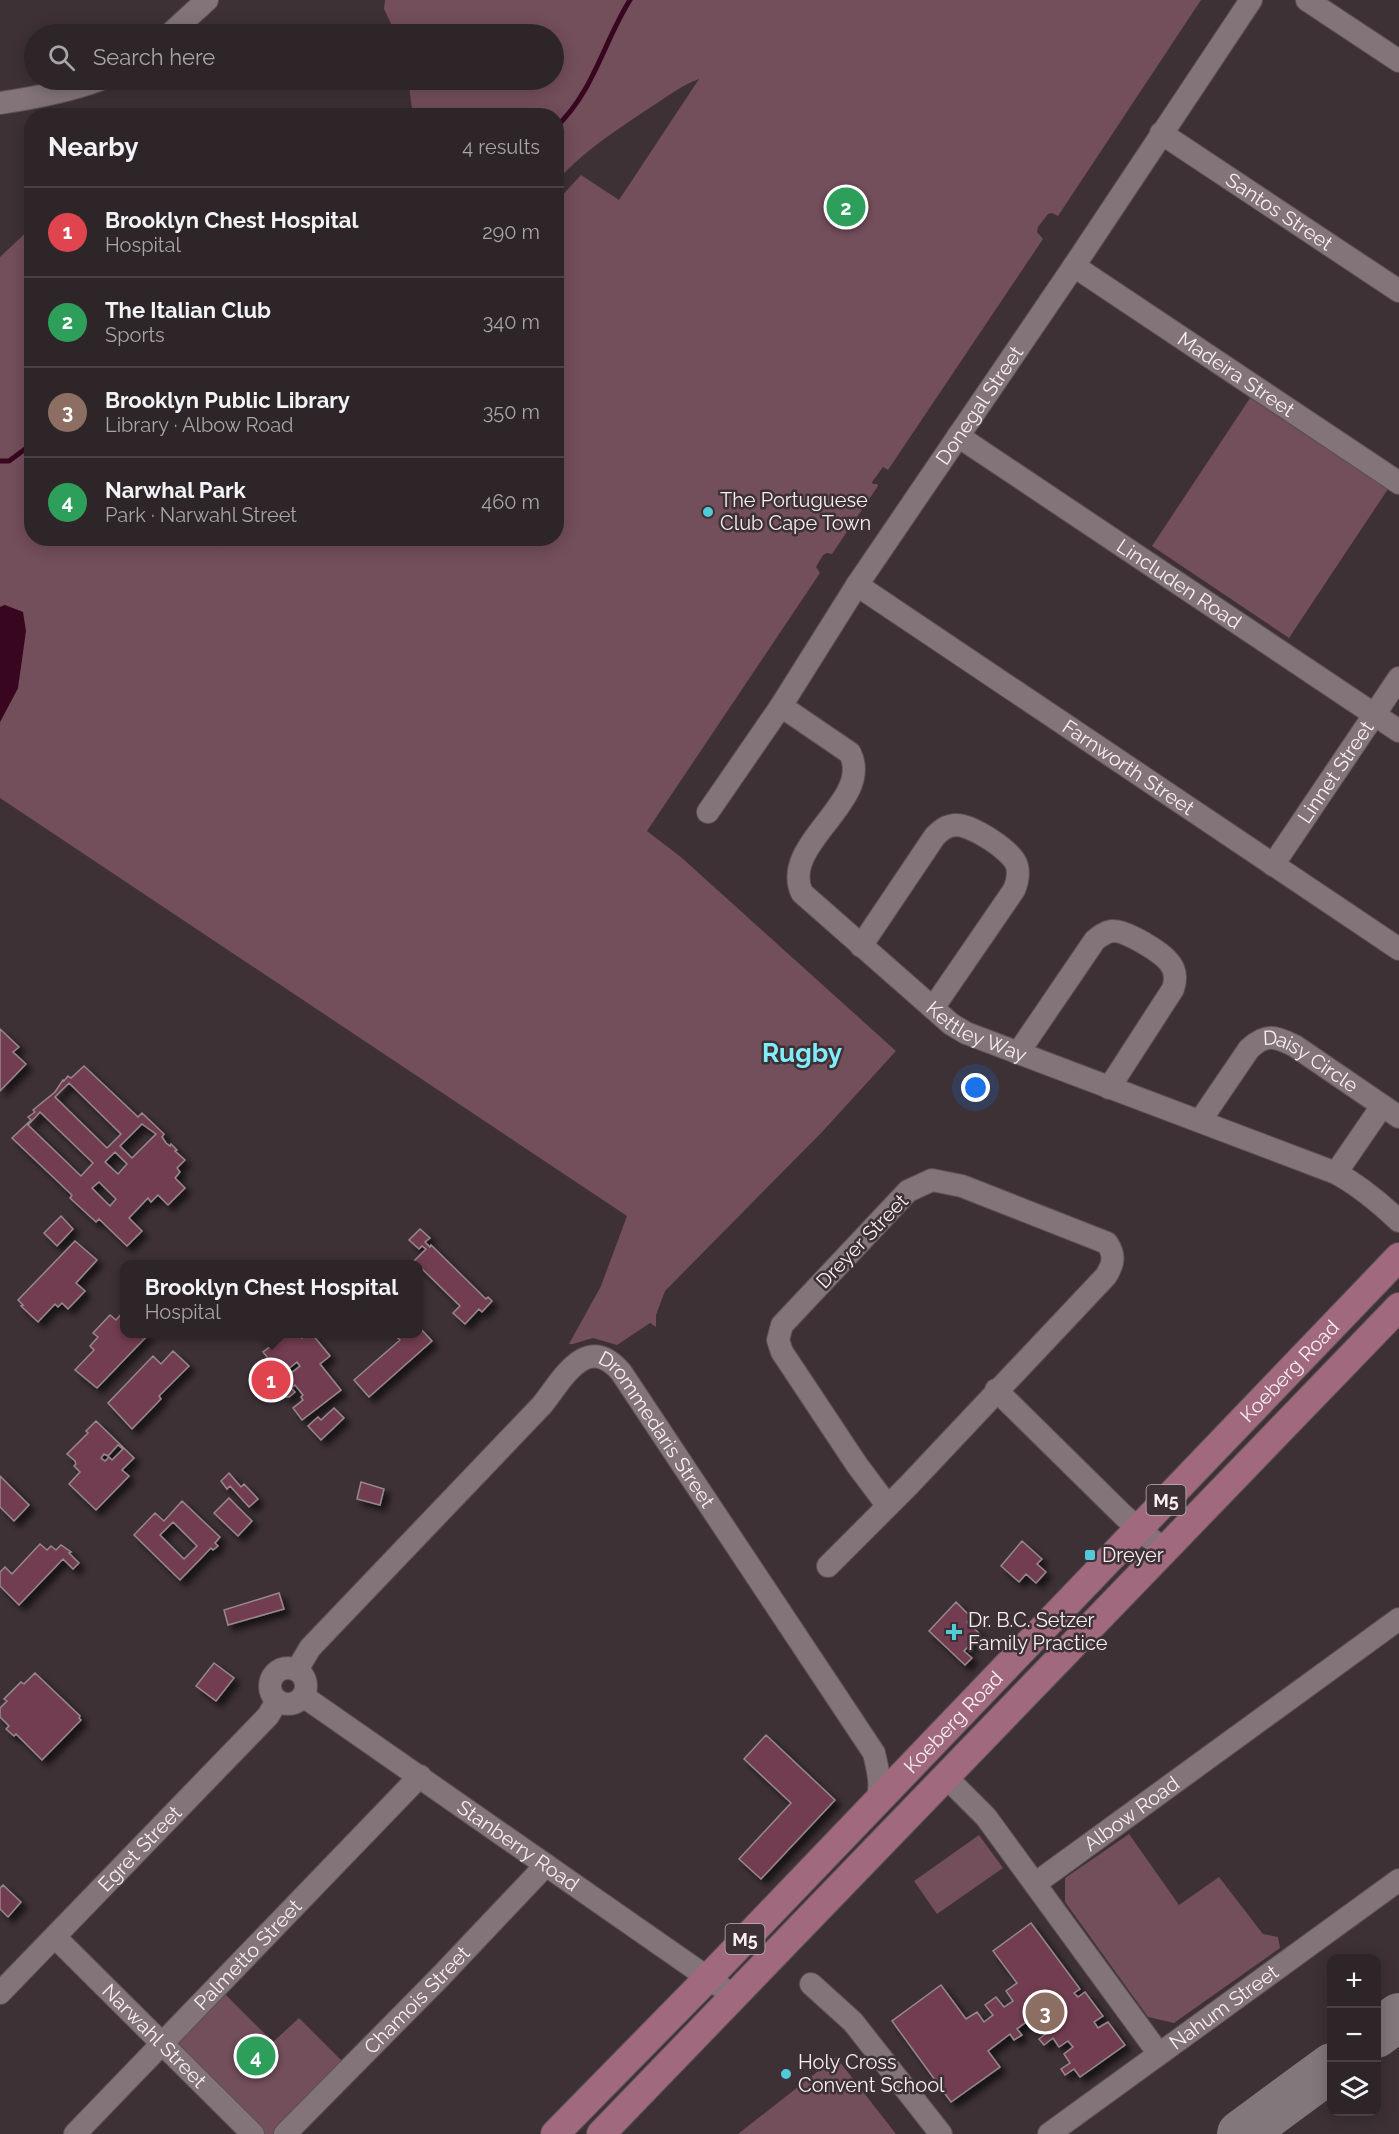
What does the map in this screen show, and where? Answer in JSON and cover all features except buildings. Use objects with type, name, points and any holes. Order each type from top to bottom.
[{"type":"main road","name":"Koeberg Road","points":[[555,2134],[708,1978],[1399,1257]]},
{"type":"main road","name":"Koeberg Road","points":[[601,2134],[1399,1307]]},
{"type":"street","points":[[181,24],[207,0]]},
{"type":"street","name":"Donegal Street","points":[[708,812],[781,706],[857,585],[1251,0]]},
{"type":"street","points":[[1307,0],[1399,61]]},
{"type":"street","points":[[0,103],[70,90]]},
{"type":"street","name":"Santos Street","points":[[1161,133],[1399,291]]},
{"type":"street","name":"Madeira Street","points":[[1074,266],[1399,483]]},
{"type":"street","name":"Lincluden Road","points":[[958,436],[1399,731]]},
{"type":"street","name":"Farnworth Street","points":[[857,585],[1399,949]]},
{"type":"street","name":"Linnet Street","points":[[1273,865],[1399,678]]},
{"type":"street","name":"Kettley Way","points":[[781,706],[826,735],[850,753],[853,760],[850,787],[801,860],[797,876],[802,893],[951,1024],[966,1033],[1336,1173],[1365,1190],[1399,1221]]},
{"type":"street","points":[[861,946],[935,837],[944,828],[954,825],[971,828],[1005,851],[1014,859],[1017,867],[1017,884],[933,1008]]},
{"type":"street","points":[[1018,1053],[1095,940],[1102,934],[1112,931],[1131,935],[1170,963],[1175,982],[1173,989],[1109,1088]]},
{"type":"street","name":"Daisy Circle","points":[[1200,1121],[1249,1048],[1259,1039],[1269,1037],[1281,1039],[1295,1046],[1390,1111],[1336,1173]]},
{"type":"street","name":"Dreyer Street","points":[[828,1566],[908,1486],[996,1390],[1106,1276],[1113,1263],[1112,1251],[1107,1243],[962,1186],[932,1180],[908,1191],[782,1325],[778,1340],[782,1352],[868,1481],[887,1505]]},
{"type":"street","name":"Drommedaris Street","points":[[297,1670],[309,1648],[542,1405],[570,1368],[582,1359],[601,1358],[613,1364],[621,1372],[874,1753],[880,1776],[877,1802]]},
{"type":"street","points":[[996,1390],[1124,1516],[1164,1550]]},
{"type":"street","name":"Albow Road","points":[[1036,1883],[1399,1619]]},
{"type":"street","points":[[285,1668],[297,1670],[306,1682],[307,1687],[303,1696],[293,1704],[277,1701],[270,1690],[272,1678],[285,1668]]},
{"type":"street","name":"Stanberry Road","points":[[303,1696],[734,1996]]},
{"type":"street","name":"Egret Street","points":[[0,1993],[268,1716],[277,1701]]},
{"type":"street","points":[[874,1753],[899,1760],[921,1756]]},
{"type":"street","name":"Palmetto Street","points":[[76,2134],[420,1776]]},
{"type":"street","points":[[946,1777],[986,1817],[1159,2054]]},
{"type":"street","name":"Chamois Street","points":[[285,2134],[440,1977],[546,1865]]},
{"type":"street","name":"Nahum Street","points":[[1049,2134],[1399,1880]]},
{"type":"street","name":"Narwahl Street","points":[[55,1937],[253,2134]]},
{"type":"street","points":[[811,1984],[853,2022],[941,2134]]},
{"type":"shaded area","points":[[385,0],[1201,0],[1058,216],[1048,214],[1038,227],[1037,232],[1043,239],[888,470],[883,467],[872,482],[878,486],[832,554],[823,555],[816,567],[820,573],[647,831],[682,858],[896,1051],[822,1132],[665,1291],[656,1315],[656,1327],[650,1323],[617,1345],[593,1338],[569,1344],[601,1286],[627,1216],[0,798],[0,722],[18,688],[5,605],[0,607],[0,257],[24,235],[24,546],[219,546],[216,549],[219,546],[564,546],[564,193],[581,175],[619,200],[699,79],[675,91],[614,132],[589,150],[564,173],[564,108],[412,108],[409,90],[564,90],[564,24],[391,24],[384,9]]},
{"type":"shaded area","points":[[1250,398],[1388,489],[1289,638],[1152,546]]},
{"type":"shaded area","points":[[5,605],[23,612],[26,631],[18,688],[0,722],[0,607]]},
{"type":"shaded area","points":[[1129,1834],[1179,1905],[1219,1877],[1263,1934],[1278,1937],[1280,1948],[1174,2023],[1148,2017],[1065,1902],[1065,1878]]},
{"type":"shaded area","points":[[979,1835],[1003,1868],[937,1914],[914,1881]]},
{"type":"shaded area","points":[[217,1986],[273,2042],[299,2018],[350,2069],[285,2134],[253,2134],[162,2043]]},
{"type":"shaded area","points":[[836,2057],[896,2134],[738,2134]]},
{"type":"waterway","points":[[564,118],[580,99],[589,83],[630,0]]},
{"type":"waterway","points":[[0,461],[9,461],[24,450]]},
{"type":"taxiway","points":[[1381,2030],[1399,2017]]},
{"type":"taxiway","points":[[1241,2134],[1327,2071]]},
{"type":"place","name":"The Italian Club","points":[[846,207]]},
{"type":"place","name":"The Portuguese Club Cape Town","points":[[708,512]]},
{"type":"place","name":"Brooklyn Chest Hospital","points":[[271,1380]]},
{"type":"place","name":"Dreyer","points":[[1090,1555]]},
{"type":"place","name":"Dr. B.C. Setzer Family Practice","points":[[954,1632]]},
{"type":"place","name":"Brooklyn Public Library","points":[[1045,2012]]},
{"type":"place","name":"Narwhal Park","points":[[256,2056]]},
{"type":"place","name":"Holy Cross Convent School","points":[[786,2074]]},
{"type":"district","name":"Rugby","points":[[802,1053]]}]
